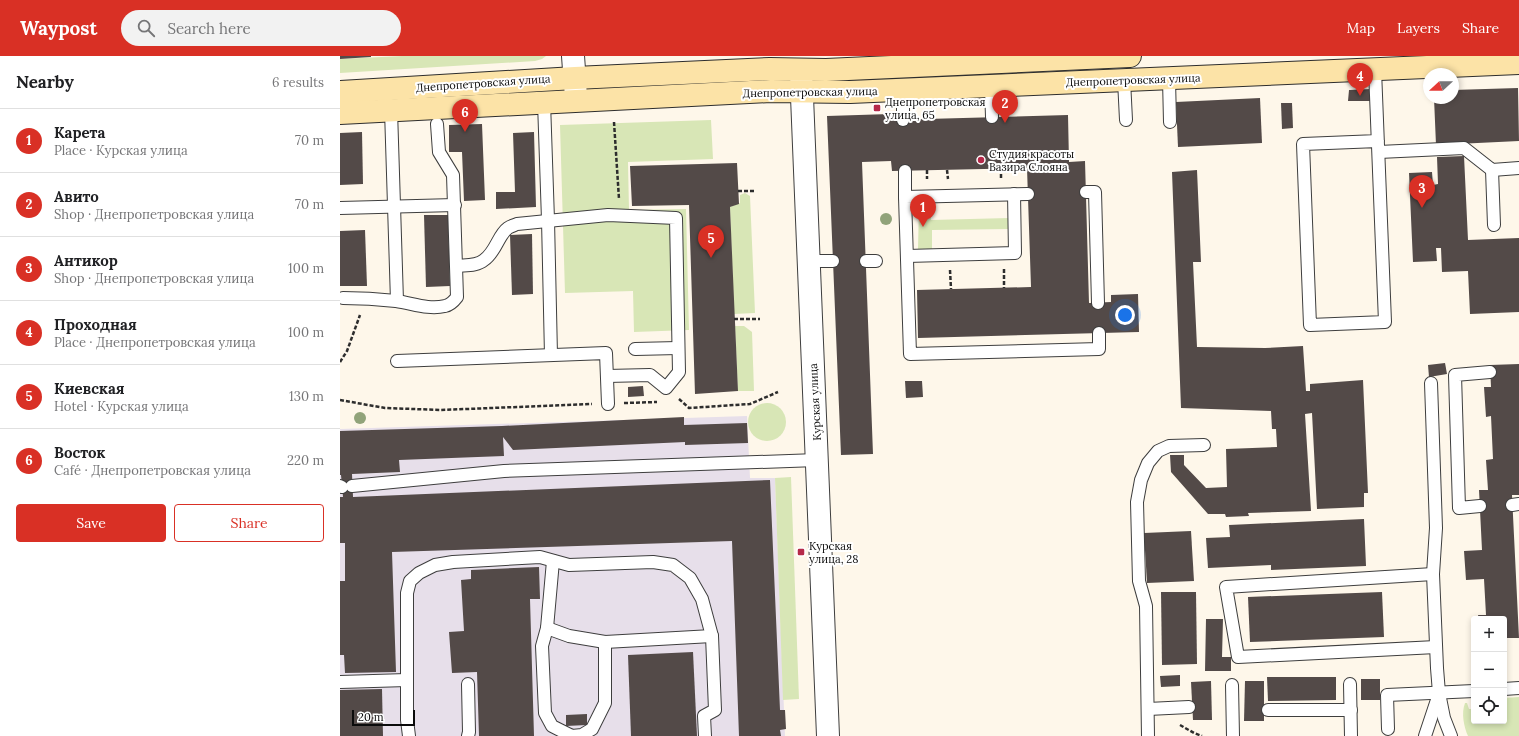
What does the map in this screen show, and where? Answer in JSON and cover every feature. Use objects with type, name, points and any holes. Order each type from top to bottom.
[{"type":"main road","name":"Днепропетровская улица","points":[[340,92],[770,68],[802,62],[834,69],[1130,56]]},
{"type":"main road","name":"Днепропетровская улица","points":[[340,113],[771,91],[802,93],[902,90],[1519,63]]},
{"type":"street","points":[[573,56],[576,100]]},
{"type":"street","name":"Курская улица","points":[[802,62],[828,736]]},
{"type":"lane","points":[[1375,70],[1378,146],[1385,322],[1310,325],[1303,144],[1378,146],[1464,148],[1492,170],[1519,168]]},
{"type":"lane","points":[[1169,79],[1170,122]]},
{"type":"lane","points":[[1124,80],[1126,120]]},
{"type":"lane","points":[[992,86],[992,117]]},
{"type":"lane","points":[[902,90],[903,120]]},
{"type":"lane","points":[[544,102],[551,355]]},
{"type":"lane","points":[[391,110],[397,301]]},
{"type":"lane","points":[[344,298],[367,298],[397,301],[424,307],[445,306],[457,298],[453,175],[439,152],[437,124]]},
{"type":"lane","points":[[1492,170],[1494,225]]},
{"type":"lane","points":[[905,171],[910,354],[1099,349],[1099,333]]},
{"type":"lane","points":[[1086,192],[1095,192],[1098,303]]},
{"type":"lane","points":[[905,197],[1021,194],[1015,253],[907,256]]},
{"type":"lane","points":[[340,208],[454,205]]},
{"type":"lane","points":[[457,266],[475,264],[484,261],[492,254],[504,232],[508,228],[517,224],[608,215],[676,218],[679,372],[666,388],[650,375],[607,376]]},
{"type":"lane","points":[[809,261],[833,261]]},
{"type":"lane","points":[[635,349],[678,348]]},
{"type":"lane","points":[[398,361],[606,353],[608,404]]},
{"type":"lane","points":[[1480,506],[1459,508],[1455,375],[1490,372]]},
{"type":"lane","points":[[1431,383],[1436,528],[1432,574],[1436,648],[1439,693],[1444,718],[1451,736]]},
{"type":"lane","points":[[1148,736],[1146,606],[1139,581],[1137,502],[1141,480],[1148,463],[1158,451],[1169,446],[1204,445]]},
{"type":"lane","points":[[345,486],[504,471],[817,460]]},
{"type":"lane","points":[[409,736],[407,720],[407,593],[410,581],[419,573],[434,565],[453,562],[540,557],[569,565],[653,562],[673,565],[690,578],[702,599],[712,636],[715,710],[704,716],[704,736]]},
{"type":"lane","points":[[553,561],[547,628],[542,646],[545,713],[552,726],[572,736],[582,735],[592,729],[605,703],[605,642]]},
{"type":"lane","points":[[1432,574],[1226,587],[1238,657],[1436,648]]},
{"type":"lane","points":[[547,628],[569,636],[605,642],[712,636]]},
{"type":"lane","points":[[340,682],[407,680]]},
{"type":"lane","points":[[468,684],[468,736]]},
{"type":"lane","points":[[1350,684],[1351,736]]},
{"type":"lane","points":[[1232,685],[1233,736]]},
{"type":"lane","points":[[1507,689],[1519,688]]},
{"type":"lane","points":[[1388,729],[1386,695],[1471,691]]},
{"type":"lane","points":[[1425,736],[1439,693]]},
{"type":"lane","points":[[1148,709],[1188,707]]},
{"type":"lane","points":[[1268,710],[1351,710]]},
{"type":"path","points":[[614,122],[620,215]]},
{"type":"path","points":[[1001,168],[1002,182],[1021,182],[1021,194]]},
{"type":"path","points":[[926,170],[927,184]]},
{"type":"path","points":[[948,170],[948,184]]},
{"type":"path","points":[[738,191],[754,191]]},
{"type":"path","points":[[1004,288],[1004,266],[1010,266]]},
{"type":"path","points":[[943,268],[950,268],[951,289]]},
{"type":"path","points":[[340,362],[347,352],[367,298]]},
{"type":"path","points":[[734,319],[760,318]]},
{"type":"path","points":[[666,388],[689,408],[750,404],[778,392]]},
{"type":"path","points":[[340,400],[385,408],[441,410],[660,402]]},
{"type":"path","points":[[675,402],[682,401]]},
{"type":"shaded area","points":[[747,416],[750,478],[775,478],[785,736],[340,736],[340,429]]},
{"type":"green space","points":[[402,56],[546,56],[535,61],[340,73],[340,59]]},
{"type":"green space","points":[[711,120],[713,159],[628,162],[629,210],[686,209],[689,330],[634,332],[633,291],[565,293],[560,125]]},
{"type":"green space","points":[[745,193],[750,196],[755,313],[734,314],[730,207],[740,203],[740,195]]},
{"type":"green space","points":[[931,204],[931,220],[1009,218],[1009,229],[932,230],[932,249],[918,249],[919,205]]},
{"type":"green space","points":[[735,326],[744,326],[752,332],[754,391],[738,391]]},
{"type":"green space","points":[[763,403],[771,403],[783,412],[786,422],[783,432],[777,438],[771,441],[763,441],[751,432],[748,426],[748,418],[757,406]]},
{"type":"green space","points":[[791,477],[799,699],[783,700],[775,478]]},
{"type":"green space","points":[[1519,697],[1519,736],[1468,736],[1465,728],[1463,711],[1465,703],[1467,703],[1469,709],[1471,709],[1471,724],[1507,724],[1507,698]]},
{"type":"building","points":[[340,56],[371,56],[371,57],[340,59]]},
{"type":"building","points":[[1518,88],[1519,141],[1436,145],[1434,104],[1459,104],[1459,90]]},
{"type":"building","points":[[1371,89],[1371,101],[1348,101],[1349,90]]},
{"type":"building","points":[[1260,98],[1262,143],[1178,147],[1176,102]]},
{"type":"building","points":[[1281,103],[1292,103],[1293,128],[1282,129]]},
{"type":"building","points":[[890,114],[890,120],[1068,115],[1069,162],[1085,161],[1089,303],[1111,302],[1111,295],[1138,294],[1139,332],[918,338],[917,290],[1031,287],[1027,168],[892,171],[891,161],[862,162],[873,454],[841,455],[827,116]]},
{"type":"building","points":[[482,124],[485,200],[464,201],[462,152],[449,152],[449,125]]},
{"type":"building","points":[[362,132],[363,184],[340,185],[340,133]]},
{"type":"building","points":[[534,132],[536,207],[496,209],[496,192],[515,192],[513,133]]},
{"type":"building","points":[[1464,156],[1468,240],[1519,238],[1519,312],[1470,314],[1468,271],[1442,272],[1441,248],[1436,248],[1437,261],[1413,262],[1409,173],[1432,172],[1433,185],[1438,184],[1437,157]]},
{"type":"building","points":[[737,163],[739,204],[730,207],[738,391],[695,394],[689,205],[632,206],[630,166]]},
{"type":"building","points":[[1197,170],[1201,262],[1193,262],[1197,347],[1265,348],[1303,346],[1306,391],[1310,391],[1310,384],[1363,380],[1368,493],[1364,493],[1364,507],[1317,509],[1312,413],[1305,414],[1311,511],[1248,513],[1249,516],[1226,517],[1225,514],[1208,514],[1171,472],[1170,455],[1184,455],[1184,465],[1206,488],[1227,487],[1226,449],[1277,447],[1276,429],[1272,429],[1271,411],[1181,408],[1172,172]]},
{"type":"building","points":[[424,215],[448,215],[450,286],[426,287]]},
{"type":"building","points":[[365,230],[367,286],[340,286],[340,231]]},
{"type":"building","points":[[532,234],[533,294],[512,295],[510,235]]},
{"type":"building","points":[[1445,363],[1447,374],[1429,377],[1428,365]]},
{"type":"building","points":[[1519,364],[1519,495],[1512,495],[1519,638],[1507,638],[1507,616],[1478,616],[1486,615],[1484,579],[1466,580],[1464,551],[1482,550],[1479,490],[1488,490],[1486,460],[1493,459],[1491,416],[1486,417],[1484,387],[1491,387],[1490,365]]},
{"type":"building","points":[[905,381],[922,381],[923,397],[906,398]]},
{"type":"building","points":[[643,386],[644,396],[628,397],[628,387]]},
{"type":"building","points":[[684,417],[684,425],[747,423],[748,443],[685,445],[685,442],[513,450],[503,437],[504,456],[399,460],[400,472],[352,474],[353,497],[770,480],[780,710],[785,710],[786,729],[780,730],[781,736],[739,736],[732,541],[392,552],[396,672],[345,673],[344,655],[340,655],[340,581],[345,581],[345,543],[340,543],[340,497],[343,497],[340,475],[340,431],[502,426]]},
{"type":"building","points":[[1364,519],[1366,566],[1271,570],[1271,565],[1208,568],[1206,538],[1230,537],[1229,525]]},
{"type":"building","points":[[1191,531],[1194,581],[1147,583],[1144,533]]},
{"type":"building","points":[[539,567],[540,599],[530,599],[534,736],[479,736],[477,672],[452,673],[449,632],[464,631],[461,580],[471,579],[471,570]]},
{"type":"building","points":[[1161,592],[1196,592],[1197,664],[1162,665]]},
{"type":"building","points":[[1382,592],[1384,637],[1250,642],[1248,597]]},
{"type":"building","points":[[1206,619],[1223,619],[1222,657],[1231,657],[1231,671],[1205,671]]},
{"type":"building","points":[[693,652],[697,736],[631,736],[628,655]]},
{"type":"building","points":[[1180,675],[1180,686],[1161,687],[1160,676]]},
{"type":"building","points":[[1267,677],[1336,677],[1336,700],[1268,701]]},
{"type":"building","points":[[1361,679],[1380,679],[1380,700],[1361,700]]},
{"type":"building","points":[[1211,681],[1212,720],[1193,720],[1191,682]]},
{"type":"building","points":[[1245,681],[1264,681],[1264,721],[1244,721]]},
{"type":"building","points":[[382,689],[383,736],[340,736],[340,690]]},
{"type":"building","points":[[587,714],[587,725],[566,726],[566,715]]},
{"type":"place","name":"Проходная","points":[[1360,96]]},
{"type":"place","name":"Днепропетровская улица, 65","points":[[877,108]]},
{"type":"place","name":"Авито","points":[[1005,123]]},
{"type":"place","name":"Восток","points":[[465,132]]},
{"type":"place","name":"Студия красоты Вазира Слояна","points":[[981,160]]},
{"type":"place","name":"Антикор","points":[[1422,208]]},
{"type":"place","name":"Карета","points":[[923,227]]},
{"type":"place","name":"Киевская","points":[[711,258]]},
{"type":"place","name":"Курская улица, 28","points":[[801,552]]}]
